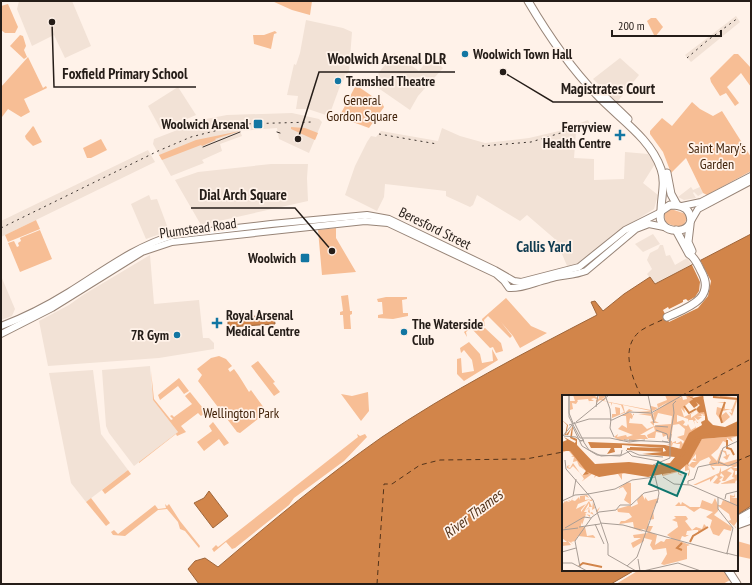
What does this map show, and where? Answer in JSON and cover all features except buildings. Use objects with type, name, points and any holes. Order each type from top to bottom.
[{"type":"highway","points":[[528,1],[555,45],[579,76],[610,110],[650,148],[663,174],[664,188],[660,217],[664,227],[676,230],[685,229],[690,223]]},
{"type":"highway","points":[[534,1],[553,32],[580,69],[600,92],[655,146],[663,161],[671,194],[680,206],[688,211],[690,223],[688,242],[693,252],[694,259],[705,280],[704,293],[692,305],[667,317]]},
{"type":"highway","points":[[661,211],[667,206],[680,206]]},
{"type":"highway","points":[[676,230],[688,254],[694,259]]},
{"type":"highway","points":[[740,518],[751,512]]},
{"type":"highway","points":[[740,518],[751,515]]},
{"type":"highway","points":[[738,524],[743,521],[751,520]]},
{"type":"highway","points":[[729,571],[737,584]]},
{"type":"main road","points":[[690,223],[700,205],[751,176]]},
{"type":"main road","points":[[680,206],[700,205],[751,181]]},
{"type":"main road","points":[[511,285],[579,267],[625,230],[661,211]]},
{"type":"main road","name":"Beresford Street","points":[[342,218],[367,215],[389,219],[454,253]]},
{"type":"main road","name":"Plumstead Road","points":[[1,326],[60,297],[130,253],[159,240],[193,233],[342,218]]},
{"type":"main road","name":"Beresford Street","points":[[350,222],[369,220],[388,223],[506,275],[511,285]]},
{"type":"main road","name":"Plumstead Road","points":[[1,334],[52,308],[134,256],[159,245],[213,237],[350,222]]},
{"type":"main road","points":[[511,285],[520,289],[548,279],[581,272],[591,267],[636,229],[649,224],[664,227]]},
{"type":"shaded area","points":[[19,1],[72,1],[91,46],[65,58],[54,35],[32,46],[17,9]]},
{"type":"shaded area","points":[[736,16],[740,22],[691,62],[685,55]]},
{"type":"shaded area","points":[[306,20],[343,28],[352,32],[349,71],[340,86],[329,116],[308,109],[296,109],[298,96],[287,95],[294,64],[296,65],[300,53]]},
{"type":"shaded area","points":[[394,53],[419,71],[430,57],[443,68],[418,96],[410,110],[371,83]]},
{"type":"shaded area","points":[[620,58],[639,75],[617,102],[593,79]]},
{"type":"shaded area","points":[[178,87],[196,115],[161,130],[148,106]]},
{"type":"shaded area","points":[[292,113],[319,119],[322,122],[309,153],[279,139],[277,128],[240,131],[242,136],[220,144],[222,151],[202,160],[204,163],[171,176],[153,144],[154,139],[206,119],[227,115]]},
{"type":"shaded area","points":[[588,120],[591,127],[576,132],[574,158],[594,159],[594,180],[624,179],[625,152],[648,154],[655,164],[643,183],[658,195],[654,209],[631,223],[575,266],[568,268],[556,240],[527,215],[520,221],[477,195],[473,205],[470,207],[446,196],[446,191],[385,184],[384,197],[377,211],[345,195],[355,166],[367,142],[371,136],[376,137],[381,131],[438,141],[442,128],[460,136],[485,143],[529,138],[559,131]]},
{"type":"shaded area","points":[[148,150],[155,162],[1,237],[1,221]]},
{"type":"shaded area","points":[[271,164],[308,164],[308,201],[201,225],[175,180],[198,172]]},
{"type":"shaded area","points":[[691,187],[693,190],[700,187],[703,193],[698,196],[694,192],[693,193],[696,198],[684,200],[678,197]]},
{"type":"shaded area","points":[[149,195],[151,200],[157,199],[169,231],[146,239],[131,204]]},
{"type":"shaded area","points":[[653,234],[660,244],[643,252],[635,244]]},
{"type":"shaded area","points":[[660,245],[663,245],[666,256],[670,255],[675,265],[687,258],[692,265],[655,284],[647,274],[652,269],[647,260],[650,253],[658,249]]},
{"type":"shaded area","points":[[150,255],[154,304],[199,300],[203,338],[209,338],[214,343],[214,349],[159,358],[48,366],[39,321],[69,305]]},
{"type":"shaded area","points":[[1,276],[15,309],[12,316],[1,320]]},
{"type":"shaded area","points":[[150,366],[153,400],[178,432],[134,466],[109,433],[106,426],[102,370]]},
{"type":"shaded area","points":[[93,370],[101,434],[128,470],[86,502],[71,483],[49,373]]},
{"type":"green space","points":[[272,1],[312,1],[310,15],[292,10]]},
{"type":"green space","points":[[8,4],[18,27],[15,33],[5,33],[1,30],[1,6]]},
{"type":"green space","points":[[651,18],[656,18],[663,27],[655,37],[647,21]]},
{"type":"green space","points":[[275,31],[277,33],[274,34],[271,49],[254,44],[253,35],[264,35]]},
{"type":"green space","points":[[20,35],[23,36],[26,46],[24,50],[27,57],[24,59],[10,46]]},
{"type":"green space","points":[[734,54],[738,54],[751,68],[751,87],[741,73],[727,87],[739,103],[735,106],[726,93],[720,96],[710,78]]},
{"type":"green space","points":[[28,57],[43,88],[46,86],[47,88],[24,99],[30,112],[21,117],[8,109],[2,117],[1,87]]},
{"type":"green space","name":"General Gordon Square","points":[[356,85],[382,103],[384,107],[369,128],[339,117]]},
{"type":"green space","name":"Saint Mary's Garden","points":[[692,102],[700,109],[713,116],[722,111],[751,157],[751,171],[707,195],[703,193],[686,158],[671,173],[663,152],[650,134],[650,131],[662,118],[672,126]]},
{"type":"green space","points":[[33,126],[42,142],[33,146],[25,136]]},
{"type":"green space","points":[[291,127],[305,128],[318,133],[315,140],[291,129]]},
{"type":"green space","points":[[240,131],[215,139],[216,140],[202,146],[201,145],[162,160],[159,155],[196,140]]},
{"type":"green space","points":[[101,139],[107,150],[91,158],[87,158],[83,148]]},
{"type":"green space","points":[[671,209],[686,214],[687,218],[684,225],[680,228],[666,223],[664,214]]},
{"type":"green space","points":[[36,220],[40,229],[8,242],[5,235]]},
{"type":"green space","points":[[336,228],[336,238],[356,272],[322,275],[318,230]]},
{"type":"green space","points":[[40,230],[52,259],[20,272],[8,243],[14,241],[17,247],[19,246],[18,243],[21,241],[20,238]]},
{"type":"green space","points":[[348,295],[350,311],[352,311],[352,314],[350,315],[351,329],[344,329],[343,315],[340,315],[340,312],[343,311],[341,296]]},
{"type":"green space","points":[[386,297],[407,297],[407,299],[402,300],[403,313],[408,313],[408,316],[393,319],[378,318],[378,315],[383,314],[382,302],[378,302],[377,299]]},
{"type":"green space","points":[[506,298],[531,326],[547,333],[520,348],[513,336],[501,322],[512,336],[510,338],[488,316],[484,320],[485,326],[483,326],[482,319]]},
{"type":"green space","points":[[471,326],[475,330],[485,328],[501,343],[503,351],[496,353],[493,347],[490,348],[471,328],[466,332],[467,337],[464,332]]},
{"type":"green space","points":[[469,342],[480,354],[482,363],[493,361],[492,349],[498,360],[464,381],[457,374],[457,359],[461,358],[462,373],[474,371],[472,360],[464,350],[461,353],[460,348]]},
{"type":"green space","name":"Wellington Park","points":[[219,356],[226,359],[232,366],[228,369],[230,372],[234,369],[249,392],[251,390],[267,412],[240,433],[237,432],[198,381],[202,375],[197,369],[211,358]]},
{"type":"green space","points":[[258,361],[275,382],[273,383],[280,392],[274,396],[251,366]]},
{"type":"green space","points":[[151,371],[154,399],[171,420],[173,419],[170,416],[172,415],[174,417],[192,404],[185,396],[190,392],[206,412],[201,416],[198,413],[181,426],[186,432],[177,436],[176,434],[139,463],[178,432],[153,400]]},
{"type":"green space","points":[[179,378],[189,391],[184,394],[178,386],[160,400],[158,395]]},
{"type":"green space","points":[[368,392],[369,411],[361,421],[341,394],[352,396]]},
{"type":"green space","points":[[213,422],[229,443],[224,446],[219,439],[204,451],[197,442],[212,431],[209,426]]},
{"type":"green space","points":[[357,434],[360,436],[365,434],[367,437],[344,461],[294,498],[289,505],[235,548],[232,549],[226,542],[214,552],[212,549],[216,545],[218,547],[358,437]]},
{"type":"green space","points":[[128,470],[131,474],[105,494],[102,490]]},
{"type":"green space","points":[[91,498],[110,523],[106,526],[86,502]]},
{"type":"green space","points":[[165,504],[167,506],[169,504],[180,521],[200,546],[199,548],[185,531],[180,529],[178,522],[167,509],[158,510],[125,536],[113,535],[111,532],[114,530],[118,534],[155,505],[158,509],[166,508]]},
{"type":"green space","points":[[738,541],[751,545],[751,559],[738,556]]},
{"type":"green space","points":[[637,571],[725,571],[730,580],[723,584],[616,584]]},
{"type":"water","name":"River Thames","points":[[751,234],[751,506],[738,514],[738,395],[562,395],[562,571],[633,571],[611,584],[199,584],[188,569],[195,561],[205,558],[218,567],[319,484],[382,437],[461,388],[597,315],[591,302],[595,301],[603,311],[624,294],[650,277],[655,284]]},
{"type":"water","points":[[274,315],[275,324],[228,327],[228,318]]},
{"type":"water","points":[[209,491],[228,516],[213,528],[194,503],[204,498]]},
{"type":"pier","points":[[700,260],[711,281],[708,296],[698,308],[669,322],[663,310],[668,307],[669,309],[683,302],[683,300],[686,299],[688,301],[695,297],[699,291],[700,282],[692,265]]},
{"type":"ferry route","points":[[641,395],[631,372],[629,355],[630,346],[633,339],[639,332],[664,319]]},
{"type":"ferry route","points":[[683,395],[751,359]]},
{"type":"ferry route","points":[[377,584],[384,484],[392,484],[420,465],[440,460],[526,459],[562,452]]},
{"type":"ferry route","points":[[738,461],[751,455]]},
{"type":"tram line","points":[[203,147],[240,132]]},
{"type":"railway","points":[[687,58],[708,40],[738,18]]},
{"type":"railway","points":[[1,228],[158,151],[191,137],[242,124],[312,122]]},
{"type":"railway","points":[[482,146],[531,142],[590,124]]},
{"type":"railway","points":[[379,134],[437,144]]},
{"type":"place","name":"Foxfield Primary School","points":[[52,22]]},
{"type":"place","name":"Woolwich Town Hall","points":[[465,54]]},
{"type":"place","name":"Magistrates Court","points":[[503,72]]},
{"type":"place","name":"Tramshed Theatre","points":[[338,81]]},
{"type":"place","name":"Woolwich Arsenal","points":[[258,124]]},
{"type":"place","name":"Ferryview Health Centre","points":[[620,135]]},
{"type":"place","name":"Woolwich Arsenal DLR","points":[[298,139]]},
{"type":"place","name":"Dial Arch Square","points":[[332,251]]},
{"type":"place","name":"Woolwich","points":[[305,258]]},
{"type":"place","name":"Royal Arsenal Medical Centre","points":[[217,323]]},
{"type":"place","name":"The Waterside Club","points":[[404,332]]},
{"type":"place","name":"7R Gym","points":[[177,335]]},
{"type":"district","name":"Callis Yard","points":[[544,247]]}]
